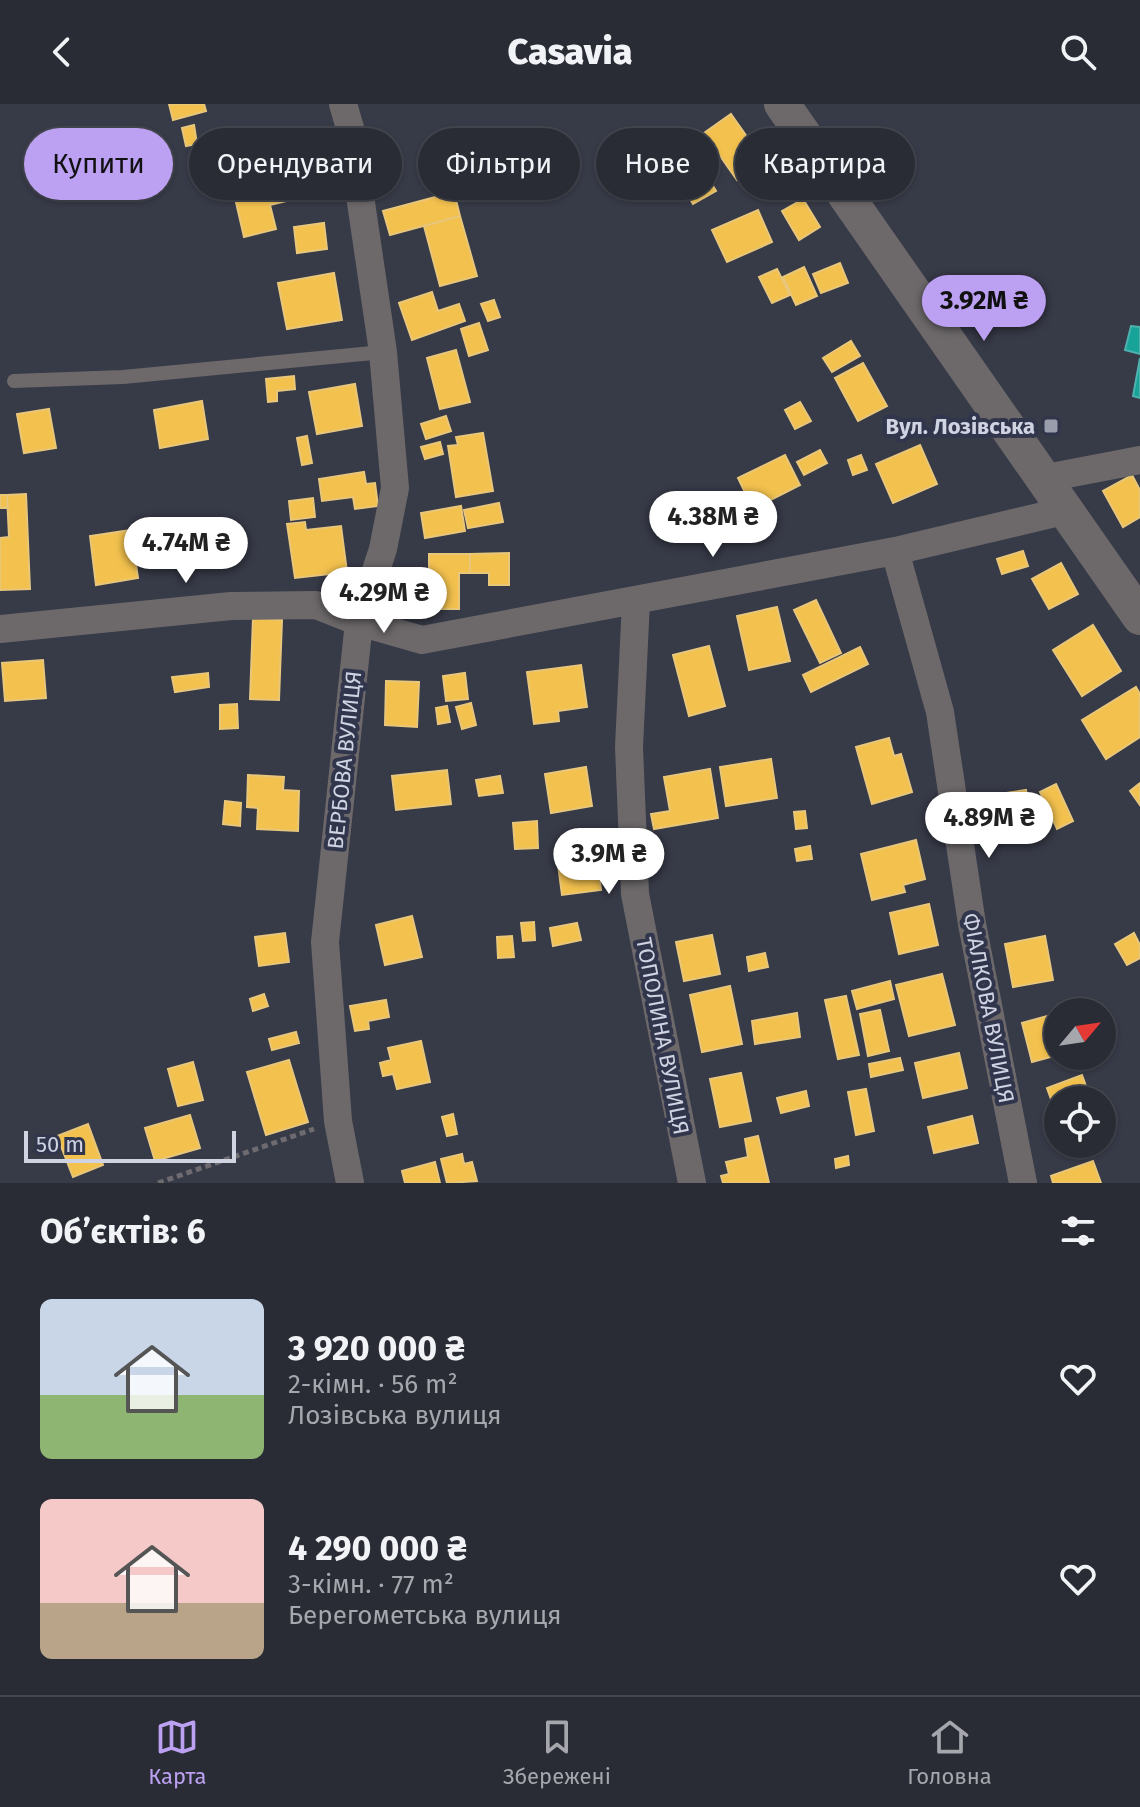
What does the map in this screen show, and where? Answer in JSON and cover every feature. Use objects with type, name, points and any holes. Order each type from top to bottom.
[{"type":"street","name":"ВЕРБОВА ВУЛИЦЯ","points":[[343,104],[350,128],[383,352],[395,488],[383,549],[359,622],[325,942],[338,1121],[350,1183]]},
{"type":"street","points":[[782,104],[1140,617]]},
{"type":"street","points":[[1041,479],[1140,460]]},
{"type":"street","points":[[0,629],[231,606],[316,605],[359,622],[422,640],[895,551],[1064,511]]},
{"type":"street","name":"ФІАЛКОВА ВУЛИЦЯ","points":[[895,551],[940,712],[972,924],[1023,1183]]},
{"type":"street","name":"ТОПОЛИНА ВУЛИЦЯ","points":[[636,601],[629,747],[635,894],[692,1183]]},
{"type":"lane","points":[[14,381],[123,377],[383,352]]},
{"type":"path","points":[[158,1183],[338,1121]]},
{"type":"building: Житло","points":[[169,104],[204,104],[206,111],[173,120]]},
{"type":"building: Житло","points":[[731,114],[741,128],[735,128],[735,177],[719,154],[719,128],[711,128]]},
{"type":"building: Житло","points":[[194,125],[194,128],[189,128],[189,145],[186,146],[182,128]]},
{"type":"building: Житло","points":[[235,200],[290,200],[270,205],[276,229],[244,237]]},
{"type":"building: Житло","points":[[424,200],[456,200],[460,216],[390,235],[383,211]]},
{"type":"building: Житло","points":[[804,200],[820,227],[799,240],[782,211]]},
{"type":"building: Житло","points":[[758,210],[772,242],[727,262],[712,230]]},
{"type":"building: Житло","points":[[460,216],[477,276],[440,286],[424,226]]},
{"type":"building: Житло","points":[[324,223],[327,249],[297,253],[294,227]]},
{"type":"building: Житло","points":[[840,263],[848,283],[821,293],[813,274]]},
{"type":"building: Житло","points":[[804,267],[817,296],[796,305],[783,277]]},
{"type":"building: Житло","points":[[777,269],[790,295],[772,303],[759,277]]},
{"type":"building: Житло","points":[[334,273],[342,320],[287,329],[278,283]]},
{"type":"building: Житло","points":[[432,292],[438,311],[459,304],[465,321],[412,340],[399,303]]},
{"type":"building: Житло","points":[[494,300],[500,317],[488,321],[481,304]]},
{"type":"building: Житло","points":[[479,323],[488,350],[469,356],[461,329]]},
{"type":"building: Житло","points":[[851,341],[860,356],[832,372],[823,358]]},
{"type":"building: Житло","points":[[456,350],[470,402],[440,409],[427,358]]},
{"type":"building: Житло","points":[[863,363],[887,406],[858,421],[835,378]]},
{"type":"building: Житло","points":[[294,376],[295,389],[277,391],[277,401],[268,402],[266,379]]},
{"type":"building: Житло","points":[[355,384],[362,426],[317,434],[309,392]]},
{"type":"building: Житло","points":[[202,401],[208,439],[160,448],[154,410]]},
{"type":"building: Житло","points":[[800,402],[811,421],[795,429],[785,410]]},
{"type":"building: Житло","points":[[49,409],[56,448],[24,453],[17,414]]},
{"type":"building: Житло","points":[[446,416],[451,431],[426,439],[421,424]]},
{"type":"building: Житло","points":[[483,433],[493,491],[456,497],[448,446],[458,445],[456,437]]},
{"type":"building: Житло","points":[[307,436],[312,463],[302,465],[297,438]]},
{"type":"building: Житло","points":[[440,442],[443,454],[425,459],[421,447]]},
{"type":"building: Житло","points":[[920,445],[937,484],[893,503],[876,464]]},
{"type":"building: Житло","points":[[820,450],[827,463],[804,475],[797,462]]},
{"type":"building: Житло","points":[[785,455],[800,485],[753,509],[738,478]]},
{"type":"building: Житло","points":[[861,455],[867,470],[853,475],[848,460]]},
{"type":"building: Житло","points":[[364,472],[366,484],[375,483],[378,506],[355,509],[353,497],[322,501],[319,479]]},
{"type":"building: Житло","points":[[1132,475],[1140,490],[1140,517],[1123,527],[1103,491]]},
{"type":"building: Житло","points":[[26,494],[30,589],[0,590],[0,538],[9,537],[7,495]]},
{"type":"building: Житло","points":[[0,495],[7,495],[8,507],[0,508]]},
{"type":"building: Житло","points":[[313,498],[315,517],[291,520],[289,501]]},
{"type":"building: Житло","points":[[499,503],[503,522],[468,528],[464,510]]},
{"type":"building: Житло","points":[[461,506],[465,531],[425,538],[421,513]]},
{"type":"building: Житло","points":[[305,522],[306,530],[341,526],[347,572],[295,578],[287,524]]},
{"type":"building: Житло","points":[[131,530],[138,578],[96,585],[90,536]]},
{"type":"building: Житло","points":[[1023,551],[1028,566],[1002,574],[997,559]]},
{"type":"building: Житло","points":[[509,553],[509,585],[489,585],[489,573],[470,573],[470,554]]},
{"type":"building: Житло","points":[[429,554],[470,554],[470,573],[459,573],[459,609],[429,609]]},
{"type":"building: Житло","points":[[1061,563],[1078,594],[1049,609],[1032,579]]},
{"type":"building: Житло","points":[[816,600],[841,653],[820,663],[794,610]]},
{"type":"building: Житло","points":[[777,607],[790,661],[749,670],[737,616]]},
{"type":"building: Житло","points":[[253,618],[282,620],[279,700],[250,699]]},
{"type":"building: Житло","points":[[1093,625],[1121,671],[1082,696],[1053,650]]},
{"type":"building: Житло","points":[[709,646],[725,706],[689,716],[673,655]]},
{"type":"building: Житло","points":[[860,647],[868,664],[811,692],[803,675]]},
{"type":"building: Житло","points":[[43,660],[46,698],[5,701],[2,663]]},
{"type":"building: Житло","points":[[581,665],[587,707],[558,711],[559,721],[534,724],[527,672]]},
{"type":"building: Житло","points":[[208,673],[209,687],[175,692],[172,677]]},
{"type":"building: Житло","points":[[465,673],[468,699],[446,701],[443,676]]},
{"type":"building: Житло","points":[[386,681],[419,682],[417,727],[385,725]]},
{"type":"building: Житло","points":[[1136,687],[1140,694],[1140,737],[1106,759],[1082,720]]},
{"type":"building: Житло","points":[[471,703],[476,725],[462,729],[456,707]]},
{"type":"building: Житло","points":[[237,704],[238,728],[220,729],[220,705]]},
{"type":"building: Житло","points":[[447,706],[450,722],[438,724],[436,708]]},
{"type":"building: Житло","points":[[889,738],[894,756],[901,754],[912,792],[872,804],[856,747]]},
{"type":"building: Житло","points":[[771,759],[777,798],[726,806],[720,767]]},
{"type":"building: Житло","points":[[586,767],[592,806],[551,813],[545,774]]},
{"type":"building: Житло","points":[[710,769],[718,818],[654,829],[651,814],[670,811],[664,777]]},
{"type":"building: Житло","points":[[447,770],[451,804],[396,810],[392,776]]},
{"type":"building: Житло","points":[[248,775],[284,777],[283,790],[299,791],[298,831],[257,829],[258,808],[247,807]]},
{"type":"building: Житло","points":[[500,776],[503,793],[479,796],[476,780]]},
{"type":"building: Житло","points":[[1140,783],[1140,805],[1130,791]]},
{"type":"building: Житло","points":[[1056,784],[1073,821],[1057,829],[1040,792]]},
{"type":"building: Житло","points":[[1026,790],[1033,833],[985,841],[979,797]]},
{"type":"building: Житло","points":[[225,801],[241,803],[240,826],[223,824]]},
{"type":"building: Житло","points":[[805,811],[807,828],[796,829],[794,812]]},
{"type":"building: Житло","points":[[537,821],[538,848],[515,849],[513,823]]},
{"type":"building: Житло","points":[[916,840],[925,879],[903,885],[905,892],[872,900],[861,854]]},
{"type":"building: Житло","points":[[810,846],[812,859],[797,861],[795,849]]},
{"type":"building: Житло","points":[[596,852],[601,890],[562,895],[557,857]]},
{"type":"building: Житло","points":[[929,904],[938,945],[899,954],[890,913]]},
{"type":"building: Житло","points":[[412,916],[422,957],[385,965],[376,925]]},
{"type":"building: Житло","points":[[534,922],[535,940],[523,941],[521,923]]},
{"type":"building: Житло","points":[[577,923],[581,940],[553,946],[550,928]]},
{"type":"building: Житло","points":[[285,933],[289,962],[259,966],[255,937]]},
{"type":"building: Житло","points":[[1134,933],[1140,945],[1140,958],[1127,965],[1115,944]]},
{"type":"building: Житло","points":[[712,935],[720,974],[684,981],[676,942]]},
{"type":"building: Житло","points":[[512,936],[514,957],[498,958],[497,937]]},
{"type":"building: Житло","points":[[1045,936],[1053,980],[1013,987],[1005,944]]},
{"type":"building: Житло","points":[[765,953],[768,967],[749,971],[747,957]]},
{"type":"building: Житло","points":[[942,974],[955,1025],[909,1036],[896,985]]},
{"type":"building: Житло","points":[[890,981],[894,999],[857,1009],[852,991]]},
{"type":"building: Житло","points":[[730,986],[742,1044],[702,1052],[690,995]]},
{"type":"building: Житло","points":[[264,994],[268,1006],[253,1011],[250,999]]},
{"type":"building: Житло","points":[[846,996],[859,1055],[838,1059],[825,1000]]},
{"type":"building: Житло","points":[[386,1000],[389,1017],[368,1021],[369,1029],[355,1031],[350,1006]]},
{"type":"building: Житло","points":[[880,1010],[889,1051],[868,1056],[860,1014]]},
{"type":"building: Житло","points":[[797,1013],[800,1037],[755,1044],[752,1021]]},
{"type":"building: Житло","points":[[1044,1017],[1044,1059],[1032,1062],[1022,1023]]},
{"type":"building: Житло","points":[[296,1032],[299,1043],[272,1050],[269,1039]]},
{"type":"building: Житло","points":[[421,1041],[430,1082],[397,1089],[393,1074],[383,1076],[380,1063],[391,1060],[388,1048]]},
{"type":"building: Житло","points":[[959,1053],[967,1088],[923,1098],[915,1063]]},
{"type":"building: Житло","points":[[900,1058],[903,1070],[871,1077],[869,1064]]},
{"type":"building: Житло","points":[[289,1060],[308,1122],[266,1135],[247,1072]]},
{"type":"building: Житло","points":[[193,1062],[203,1100],[178,1106],[168,1069]]},
{"type":"building: Житло","points":[[741,1073],[751,1121],[720,1127],[710,1079]]},
{"type":"building: Житло","points":[[1082,1075],[1086,1086],[1052,1086]]},
{"type":"building: Житло","points":[[866,1089],[874,1131],[856,1135],[848,1092]]},
{"type":"building: Житло","points":[[806,1091],[809,1106],[781,1113],[777,1098]]},
{"type":"building: Житло","points":[[453,1114],[457,1134],[447,1136],[442,1117]]},
{"type":"building: Житло","points":[[190,1115],[200,1148],[155,1161],[145,1128]]},
{"type":"building: Житло","points":[[972,1116],[978,1143],[934,1153],[928,1127]]},
{"type":"building: Житло","points":[[88,1124],[103,1165],[73,1177],[57,1136]]},
{"type":"building: Житло","points":[[758,1136],[769,1183],[723,1183],[721,1176],[729,1174],[726,1162],[748,1157],[745,1139]]},
{"type":"building: Житло","points":[[462,1154],[464,1164],[472,1162],[477,1181],[447,1183],[441,1159]]},
{"type":"building: Житло","points":[[848,1156],[849,1165],[836,1168],[835,1159]]},
{"type":"building: Житло","points":[[1093,1161],[1101,1183],[1053,1183],[1051,1176]]},
{"type":"building: Житло","points":[[435,1162],[440,1183],[405,1183],[402,1171]]},
{"type":"building: Установи","points":[[1131,326],[1140,327],[1140,354],[1125,350]]},
{"type":"building: Установи","points":[[1140,358],[1140,398],[1133,396]]},
{"type":"place","name":"Вул. Лозівська","points":[[1051,426]]}]
